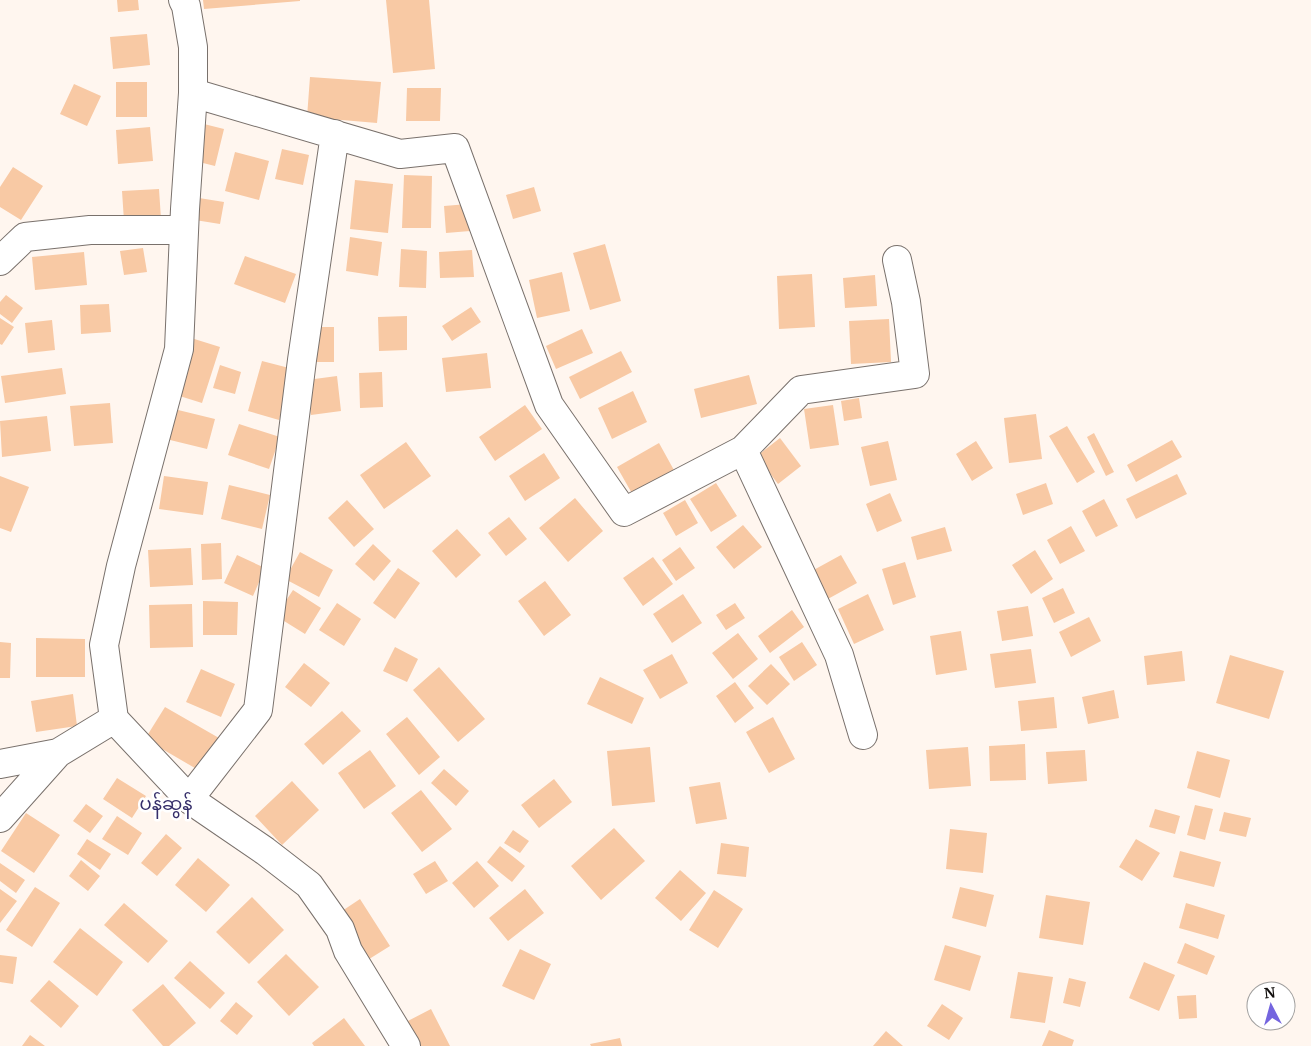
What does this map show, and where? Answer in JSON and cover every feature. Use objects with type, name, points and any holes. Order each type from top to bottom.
[{"type":"street","points":[[183,0],[186,6],[193,47],[193,93],[184,230],[179,349],[121,566],[104,645],[114,718],[189,798],[265,851],[309,885],[340,929],[348,951],[406,1046]]},
{"type":"street","points":[[193,93],[400,154],[455,148],[549,405],[624,512],[743,450],[801,390],[915,374],[906,302],[897,260]]},
{"type":"street","points":[[189,798],[258,710],[302,360],[334,134]]},
{"type":"street","points":[[0,261],[25,237],[90,230],[184,230]]},
{"type":"street","points":[[743,450],[840,655],[863,735]]},
{"type":"street","points":[[0,818],[58,753],[114,718]]},
{"type":"street","points":[[0,764],[58,753]]},
{"type":"building","points":[[117,0],[138,0],[139,10],[118,12]]},
{"type":"building","points":[[203,0],[300,0],[300,1],[204,9]]},
{"type":"building","points":[[386,0],[429,0],[435,69],[393,73]]},
{"type":"building","points":[[147,34],[150,65],[113,69],[110,37]]},
{"type":"building","points":[[310,77],[381,82],[377,123],[307,117]]},
{"type":"building","points":[[116,82],[147,82],[147,117],[116,117]]},
{"type":"building","points":[[74,84],[101,96],[87,126],[60,114]]},
{"type":"building","points":[[407,88],[441,88],[440,121],[406,121]]},
{"type":"building","points":[[204,124],[224,129],[215,166],[195,161]]},
{"type":"building","points":[[150,127],[153,161],[118,164],[116,130]]},
{"type":"building","points":[[282,149],[309,155],[303,185],[275,179]]},
{"type":"building","points":[[235,152],[269,161],[259,200],[225,191]]},
{"type":"building","points":[[13,167],[43,186],[21,220],[0,207],[0,187]]},
{"type":"building","points":[[404,175],[432,176],[431,228],[402,228]]},
{"type":"building","points":[[355,180],[393,184],[388,233],[350,229]]},
{"type":"building","points":[[534,187],[541,211],[513,219],[506,195]]},
{"type":"building","points":[[159,189],[161,219],[124,221],[122,191]]},
{"type":"building","points":[[199,198],[224,202],[220,224],[195,220]]},
{"type":"building","points":[[468,204],[470,231],[446,233],[444,206]]},
{"type":"building","points":[[350,237],[382,242],[378,276],[346,271]]},
{"type":"building","points":[[605,244],[621,301],[590,310],[573,253]]},
{"type":"building","points":[[143,248],[147,272],[124,275],[120,251]]},
{"type":"building","points":[[401,249],[427,251],[426,288],[399,287]]},
{"type":"building","points":[[472,250],[474,277],[440,278],[439,252]]},
{"type":"building","points":[[84,252],[87,285],[35,290],[32,257]]},
{"type":"building","points":[[245,256],[296,274],[285,303],[234,284]]},
{"type":"building","points":[[562,272],[570,311],[537,318],[529,280]]},
{"type":"building","points":[[812,274],[815,327],[779,329],[777,276]]},
{"type":"building","points":[[875,275],[877,306],[845,308],[843,278]]},
{"type":"building","points":[[6,295],[23,308],[12,323],[0,314],[0,302]]},
{"type":"building","points":[[109,304],[111,332],[81,334],[80,305]]},
{"type":"building","points":[[471,307],[481,322],[452,341],[442,326]]},
{"type":"building","points":[[407,316],[407,350],[379,351],[378,317]]},
{"type":"building","points":[[0,318],[14,327],[2,345],[0,344]]},
{"type":"building","points":[[889,319],[891,362],[851,364],[849,321]]},
{"type":"building","points":[[52,320],[55,350],[28,353],[25,323]]},
{"type":"building","points":[[313,327],[334,327],[334,362],[314,362]]},
{"type":"building","points":[[582,329],[593,353],[556,369],[546,346]]},
{"type":"building","points":[[188,337],[220,347],[202,403],[170,393]]},
{"type":"building","points":[[621,351],[632,372],[580,399],[569,377]]},
{"type":"building","points":[[487,353],[491,388],[446,392],[442,358]]},
{"type":"building","points":[[262,361],[293,369],[279,420],[248,411]]},
{"type":"building","points":[[220,365],[241,372],[235,394],[213,388]]},
{"type":"building","points":[[62,368],[66,394],[5,403],[1,376]]},
{"type":"building","points":[[382,372],[383,407],[360,408],[359,373]]},
{"type":"building","points":[[749,375],[757,404],[701,418],[694,389]]},
{"type":"building","points":[[337,376],[341,411],[311,415],[307,380]]},
{"type":"building","points":[[633,391],[647,422],[612,439],[598,408]]},
{"type":"building","points":[[859,398],[862,418],[844,421],[841,401]]},
{"type":"building","points":[[110,403],[113,443],[74,446],[70,406]]},
{"type":"building","points":[[525,405],[542,429],[495,461],[479,437]]},
{"type":"building","points":[[833,405],[839,445],[810,449],[804,409]]},
{"type":"building","points":[[174,409],[215,419],[207,449],[166,439]]},
{"type":"building","points":[[1036,414],[1042,459],[1009,463],[1004,418]]},
{"type":"building","points":[[47,416],[51,451],[2,457],[0,421]]},
{"type":"building","points":[[239,424],[280,437],[269,469],[228,455]]},
{"type":"building","points":[[1067,426],[1095,472],[1077,483],[1049,436]]},
{"type":"building","points":[[1094,433],[1114,472],[1106,476],[1087,437]]},
{"type":"building","points":[[780,438],[801,466],[778,484],[757,456]]},
{"type":"building","points":[[1172,440],[1182,457],[1136,482],[1127,465]]},
{"type":"building","points":[[888,441],[897,480],[870,486],[861,447]]},
{"type":"building","points":[[976,441],[993,468],[972,481],[956,454]]},
{"type":"building","points":[[406,442],[431,476],[384,509],[360,475]]},
{"type":"building","points":[[659,443],[675,472],[634,497],[617,467]]},
{"type":"building","points":[[544,453],[560,478],[525,501],[509,476]]},
{"type":"building","points":[[1177,474],[1187,494],[1136,519],[1126,499]]},
{"type":"building","points":[[0,476],[29,487],[11,532],[0,528]]},
{"type":"building","points":[[164,476],[208,482],[203,515],[159,509]]},
{"type":"building","points":[[716,483],[737,516],[711,532],[690,499]]},
{"type":"building","points":[[1046,483],[1053,504],[1023,515],[1016,494]]},
{"type":"building","points":[[229,485],[270,495],[262,529],[221,519]]},
{"type":"building","points":[[890,493],[902,521],[877,532],[866,504]]},
{"type":"building","points":[[575,498],[603,531],[568,562],[539,528]]},
{"type":"building","points":[[1104,499],[1118,526],[1096,537],[1082,511]]},
{"type":"building","points":[[347,500],[374,529],[354,547],[328,518]]},
{"type":"building","points":[[685,500],[698,523],[676,536],[663,513]]},
{"type":"building","points":[[509,517],[527,539],[506,556],[488,533]]},
{"type":"building","points":[[743,525],[762,547],[734,569],[716,547]]},
{"type":"building","points":[[1071,526],[1085,551],[1060,564],[1047,540]]},
{"type":"building","points":[[945,527],[952,551],[917,560],[911,537]]},
{"type":"building","points":[[457,529],[481,555],[456,578],[432,551]]},
{"type":"building","points":[[221,543],[222,579],[202,580],[201,544]]},
{"type":"building","points":[[373,544],[391,561],[374,581],[355,564]]},
{"type":"building","points":[[680,547],[695,568],[676,581],[662,560]]},
{"type":"building","points":[[191,548],[193,585],[150,587],[148,550]]},
{"type":"building","points":[[1035,550],[1053,579],[1031,594],[1012,565]]},
{"type":"building","points":[[300,552],[333,570],[319,597],[285,579]]},
{"type":"building","points":[[237,555],[265,568],[253,596],[224,583]]},
{"type":"building","points":[[841,555],[857,583],[826,600],[810,572]]},
{"type":"building","points":[[653,557],[673,584],[643,606],[623,578]]},
{"type":"building","points":[[905,562],[916,597],[893,605],[882,569]]},
{"type":"building","points":[[398,568],[420,583],[395,619],[373,603]]},
{"type":"building","points":[[545,581],[571,615],[544,636],[518,601]]},
{"type":"building","points":[[1063,588],[1075,613],[1054,623],[1042,598]]},
{"type":"building","points":[[293,590],[321,608],[305,634],[276,616]]},
{"type":"building","points":[[683,594],[702,623],[672,643],[653,614]]},
{"type":"building","points":[[868,594],[884,630],[854,644],[838,609]]},
{"type":"building","points":[[203,601],[238,602],[237,635],[203,635]]},
{"type":"building","points":[[337,603],[361,619],[344,646],[319,630]]},
{"type":"building","points":[[735,603],[745,618],[726,630],[716,615]]},
{"type":"building","points":[[192,604],[193,647],[150,648],[149,605]]},
{"type":"building","points":[[1028,606],[1033,636],[1002,641],[997,611]]},
{"type":"building","points":[[792,610],[804,627],[770,653],[758,636]]},
{"type":"building","points":[[1089,617],[1101,641],[1071,657],[1059,632]]},
{"type":"building","points":[[961,631],[967,670],[936,675],[930,636]]},
{"type":"building","points":[[738,633],[758,659],[733,679],[712,653]]},
{"type":"building","points":[[36,638],[85,639],[85,677],[36,677]]},
{"type":"building","points":[[0,642],[11,643],[10,678],[0,678]]},
{"type":"building","points":[[802,642],[817,665],[794,681],[779,657]]},
{"type":"building","points":[[395,647],[418,659],[407,682],[383,671]]},
{"type":"building","points":[[1031,649],[1036,683],[995,688],[990,654]]},
{"type":"building","points":[[1182,651],[1185,681],[1147,685],[1144,656]]},
{"type":"building","points":[[672,654],[688,683],[660,699],[643,670]]},
{"type":"building","points":[[1230,655],[1284,671],[1269,719],[1216,703]]},
{"type":"building","points":[[304,663],[330,683],[311,707],[285,687]]},
{"type":"building","points":[[771,664],[790,684],[767,705],[748,686]]},
{"type":"building","points":[[439,667],[485,719],[458,742],[413,690]]},
{"type":"building","points":[[201,669],[235,684],[221,717],[186,702]]},
{"type":"building","points":[[600,677],[644,698],[632,724],[587,704]]},
{"type":"building","points":[[735,682],[754,708],[735,723],[716,696]]},
{"type":"building","points":[[1114,690],[1119,718],[1088,724],[1082,697]]},
{"type":"building","points":[[73,694],[77,726],[36,732],[31,701]]},
{"type":"building","points":[[1054,697],[1057,728],[1021,731],[1018,701]]},
{"type":"building","points":[[165,707],[219,738],[200,771],[145,739]]},
{"type":"building","points":[[342,711],[361,731],[323,765],[304,744]]},
{"type":"building","points":[[407,717],[440,757],[419,775],[386,734]]},
{"type":"building","points":[[773,717],[795,759],[769,773],[746,732]]},
{"type":"building","points":[[1025,744],[1026,780],[990,781],[989,746]]},
{"type":"building","points":[[650,747],[655,802],[612,806],[607,751]]},
{"type":"building","points":[[968,747],[971,786],[929,789],[926,750]]},
{"type":"building","points":[[370,750],[396,786],[364,809],[338,773]]},
{"type":"building","points":[[1085,750],[1087,781],[1048,784],[1046,752]]},
{"type":"building","points":[[1197,751],[1230,760],[1220,798],[1187,788]]},
{"type":"building","points":[[444,769],[469,791],[456,806],[431,783]]},
{"type":"building","points":[[117,778],[146,796],[132,818],[103,799]]},
{"type":"building","points":[[554,779],[572,802],[539,828],[521,805]]},
{"type":"building","points":[[292,781],[319,810],[282,845],[255,816]]},
{"type":"building","points":[[720,782],[727,819],[696,824],[689,787]]},
{"type":"building","points":[[421,790],[452,829],[422,852],[391,813]]},
{"type":"building","points":[[86,804],[103,816],[90,833],[73,821]]},
{"type":"building","points":[[1195,805],[1213,809],[1205,840],[1187,835]]},
{"type":"building","points":[[1155,809],[1180,816],[1175,834],[1149,827]]},
{"type":"building","points":[[1224,812],[1251,818],[1246,837],[1219,831]]},
{"type":"building","points":[[26,813],[60,835],[34,873],[1,851]]},
{"type":"building","points":[[117,816],[142,833],[128,855],[102,839]]},
{"type":"building","points":[[614,828],[645,861],[601,900],[571,866]]},
{"type":"building","points":[[950,829],[987,833],[983,873],[946,869]]},
{"type":"building","points":[[513,830],[529,841],[520,853],[504,843]]},
{"type":"building","points":[[166,834],[182,848],[157,876],[141,863]]},
{"type":"building","points":[[87,839],[111,854],[100,870],[77,854]]},
{"type":"building","points":[[1136,839],[1160,853],[1142,881],[1119,867]]},
{"type":"building","points":[[721,843],[749,847],[746,877],[717,874]]},
{"type":"building","points":[[500,846],[525,866],[512,882],[487,862]]},
{"type":"building","points":[[1180,851],[1221,862],[1214,887],[1173,877]]},
{"type":"building","points":[[198,858],[230,885],[206,912],[175,885]]},
{"type":"building","points":[[81,860],[100,876],[88,891],[69,876]]},
{"type":"building","points":[[435,861],[448,881],[426,894],[413,874]]},
{"type":"building","points":[[477,861],[499,886],[474,908],[452,883]]},
{"type":"building","points":[[0,863],[25,880],[16,893],[0,881]]},
{"type":"building","points":[[680,870],[706,893],[681,921],[655,898]]},
{"type":"building","points":[[35,887],[60,903],[32,947],[6,930]]},
{"type":"building","points":[[960,887],[994,895],[986,927],[952,918]]},
{"type":"building","points":[[0,889],[17,901],[0,923]]},
{"type":"building","points":[[525,889],[544,913],[508,941],[489,918]]},
{"type":"building","points":[[714,890],[743,909],[718,948],[689,930]]},
{"type":"building","points":[[1046,895],[1090,902],[1083,945],[1039,938]]},
{"type":"building","points":[[252,897],[284,930],[249,964],[216,932]]},
{"type":"building","points":[[360,899],[390,946],[366,961],[336,915]]},
{"type":"building","points":[[124,903],[168,941],[148,963],[104,925]]},
{"type":"building","points":[[1186,903],[1225,915],[1218,939],[1179,928]]},
{"type":"building","points":[[80,928],[123,962],[97,996],[53,962]]},
{"type":"building","points":[[1185,943],[1215,956],[1207,975],[1177,963]]},
{"type":"building","points":[[945,945],[981,956],[970,991],[934,980]]},
{"type":"building","points":[[520,949],[551,964],[534,1000],[502,986]]},
{"type":"building","points":[[286,954],[319,987],[289,1016],[257,982]]},
{"type":"building","points":[[0,955],[17,957],[13,984],[0,982]]},
{"type":"building","points":[[190,961],[225,993],[210,1009],[174,978]]},
{"type":"building","points":[[1144,962],[1175,975],[1159,1011],[1129,998]]},
{"type":"building","points":[[1018,972],[1053,977],[1045,1023],[1010,1018]]},
{"type":"building","points":[[1069,978],[1086,982],[1080,1007],[1063,1003]]},
{"type":"building","points":[[49,980],[79,1006],[61,1028],[30,1001]]},
{"type":"building","points":[[163,984],[196,1023],[169,1046],[163,1046],[132,1010]]},
{"type":"building","points":[[1196,995],[1197,1018],[1179,1019],[1177,996]]},
{"type":"building","points":[[236,1002],[253,1016],[237,1035],[220,1021]]},
{"type":"building","points":[[942,1004],[963,1018],[949,1040],[927,1026]]},
{"type":"building","points":[[431,1009],[450,1046],[416,1046],[404,1023]]},
{"type":"building","points":[[344,1018],[365,1046],[314,1046],[312,1043]]},
{"type":"building","points":[[1049,1030],[1074,1040],[1072,1046],[1042,1046]]},
{"type":"building","points":[[886,1031],[903,1046],[873,1046]]},
{"type":"building","points":[[30,1035],[45,1046],[22,1046]]},
{"type":"building","points":[[620,1038],[622,1046],[591,1046],[590,1044]]},
{"type":"district","name":"ပန်ဆွန်","points":[[166,803]]}]
